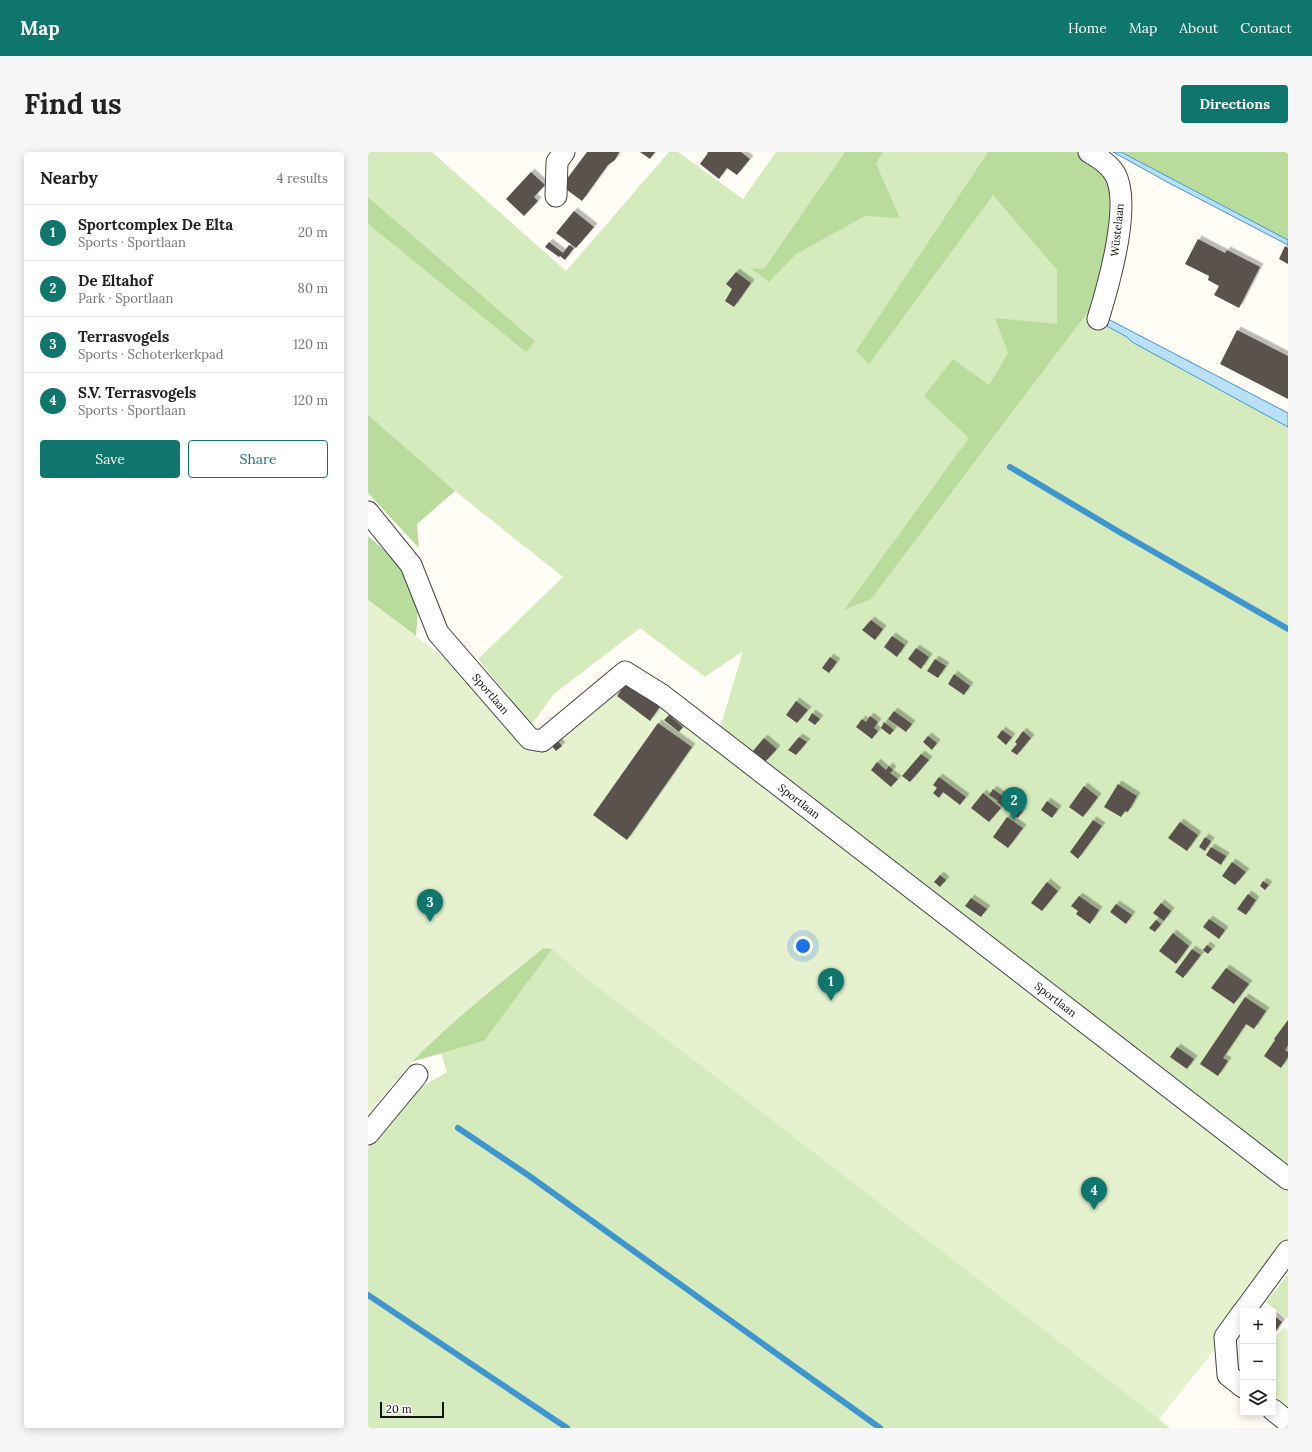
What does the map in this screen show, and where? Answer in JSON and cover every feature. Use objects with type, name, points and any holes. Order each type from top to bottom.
[{"type":"street","points":[[556,196],[557,162],[564,152]]},
{"type":"street","name":"Wüstelaan","points":[[1090,152],[1111,169],[1117,179],[1121,195],[1116,254],[1098,319]]},
{"type":"street","name":"Sportlaan","points":[[368,512],[411,565],[438,634],[530,739],[542,741],[625,672],[662,695],[1288,1180]]},
{"type":"street","points":[[368,1134],[417,1075]]},
{"type":"street","points":[[1247,1308],[1288,1251]]},
{"type":"street","points":[[1240,1317],[1225,1337],[1228,1375],[1240,1385]]},
{"type":"street","points":[[1276,1412],[1288,1422]]},
{"type":"green space","points":[[368,152],[432,152],[566,271],[669,152],[678,152],[743,199],[776,152],[1080,152],[1108,319],[1107,326],[1127,337],[1132,342],[1288,427],[1288,1165],[753,751],[720,728],[743,651],[705,677],[640,628],[554,694],[532,724],[478,659],[563,577],[455,491],[368,418],[368,224],[526,351],[535,341],[368,197]]},
{"type":"green space","points":[[845,152],[883,152],[876,164],[900,218],[865,216],[796,254],[769,282],[750,268],[764,269]]},
{"type":"green space","points":[[988,152],[1079,152],[1112,177],[1109,258],[1090,309],[871,599],[844,610],[969,438],[924,396],[953,359],[989,385],[1008,353],[995,318],[1057,324],[1057,270],[993,195],[869,364],[856,351]]},
{"type":"green space","points":[[1121,152],[1288,152],[1288,240],[1123,153]]},
{"type":"green space","points":[[368,197],[535,341],[526,352],[368,224]]},
{"type":"green space","points":[[368,415],[455,491],[417,524],[419,548],[368,493]]},
{"type":"green space","points":[[368,536],[420,581],[416,636],[368,600]]},
{"type":"green space","points":[[368,600],[454,665],[532,752],[625,677],[1288,1186],[1288,1242],[1221,1332],[1214,1350],[1159,1419],[711,1073],[593,984],[552,949],[543,948],[450,1025],[407,1067],[368,1113]]},
{"type":"green space","points":[[466,678],[545,767],[1221,1332],[1214,1350],[1159,1419],[1170,1428],[368,1428],[368,1148],[383,1125],[414,1091],[447,1072],[441,1053],[484,1041],[457,1018],[411,1062],[368,1113]]},
{"type":"green space","points":[[544,948],[552,949],[484,1041],[411,1062],[457,1018]]},
{"type":"green space","points":[[1288,1274],[1288,1319],[1276,1310],[1276,1308],[1266,1302]]},
{"type":"green space","points":[[1284,1327],[1288,1330],[1288,1413],[1276,1403],[1276,1337]]},
{"type":"water","points":[[1113,152],[1121,152],[1288,240],[1288,245],[1169,183]]},
{"type":"water","points":[[1108,319],[1288,413],[1288,427],[1132,342],[1127,337],[1107,326]]},
{"type":"building","points":[[587,152],[619,152],[615,160],[608,165],[582,201],[563,187],[568,181],[566,180]]},
{"type":"building","points":[[640,152],[655,152],[650,159]]},
{"type":"building","points":[[707,152],[741,152],[750,159],[737,175],[727,168],[719,179],[700,164],[708,153]]},
{"type":"building","points":[[531,172],[545,185],[534,197],[538,201],[524,216],[506,199]]},
{"type":"building","points":[[574,211],[594,227],[576,248],[556,233]]},
{"type":"building","points":[[1198,239],[1225,253],[1227,250],[1260,267],[1239,308],[1214,295],[1219,286],[1208,280],[1209,276],[1185,264]]},
{"type":"building","points":[[549,242],[563,253],[569,245],[574,248],[565,260],[545,247]]},
{"type":"building","points":[[1285,246],[1288,248],[1288,264],[1279,259]]},
{"type":"building","points":[[736,272],[751,283],[734,307],[725,301],[732,289],[726,284]]},
{"type":"building","points":[[1237,330],[1288,356],[1288,399],[1220,364]]},
{"type":"building","points":[[871,620],[883,629],[875,640],[862,630]]},
{"type":"building","points":[[892,636],[905,645],[897,657],[884,647]]},
{"type":"building","points":[[916,648],[929,657],[921,669],[908,659]]},
{"type":"building","points":[[830,657],[837,662],[829,673],[822,668]]},
{"type":"building","points":[[935,659],[946,666],[938,678],[927,671]]},
{"type":"building","points":[[954,674],[970,686],[964,695],[948,684]]},
{"type":"building","points":[[628,680],[661,705],[650,721],[617,696]]},
{"type":"building","points":[[796,701],[808,710],[797,723],[786,715]]},
{"type":"building","points":[[894,711],[912,724],[906,732],[888,719]]},
{"type":"building","points":[[812,713],[820,719],[815,725],[808,720]]},
{"type":"building","points":[[669,715],[683,727],[679,732],[664,720]]},
{"type":"building","points":[[870,716],[878,722],[874,728],[878,731],[872,739],[856,727],[862,719],[866,722]]},
{"type":"building","points":[[884,722],[894,730],[890,735],[881,728]]},
{"type":"building","points":[[658,723],[692,747],[627,840],[593,815]]},
{"type":"building","points":[[1002,730],[1012,737],[1006,745],[997,737]]},
{"type":"building","points":[[1023,731],[1031,738],[1017,755],[1011,751],[1017,744],[1015,742]]},
{"type":"building","points":[[928,736],[937,743],[932,750],[923,742]]},
{"type":"building","points":[[799,737],[807,742],[796,755],[788,750]]},
{"type":"building","points":[[764,738],[777,749],[765,762],[753,751]]},
{"type":"building","points":[[557,740],[562,746],[556,751],[551,745]]},
{"type":"building","points":[[921,754],[929,760],[910,782],[902,776]]},
{"type":"building","points":[[877,762],[886,770],[889,766],[893,770],[890,773],[898,779],[891,787],[871,770]]},
{"type":"building","points":[[939,777],[966,797],[960,805],[943,792],[939,798],[933,793],[937,788],[933,785]]},
{"type":"building","points":[[1118,784],[1137,796],[1128,812],[1125,811],[1121,817],[1104,807]]},
{"type":"building","points":[[1084,786],[1098,797],[1083,817],[1069,807]]},
{"type":"building","points":[[993,789],[1023,811],[1018,818],[989,795]]},
{"type":"building","points":[[983,793],[1001,808],[989,822],[971,808]]},
{"type":"building","points":[[1047,801],[1058,809],[1052,818],[1041,810]]},
{"type":"building","points":[[1007,817],[1023,828],[1008,848],[993,837]]},
{"type":"building","points":[[1093,820],[1102,826],[1078,859],[1070,852]]},
{"type":"building","points":[[1180,822],[1198,835],[1187,851],[1168,838]]},
{"type":"building","points":[[1205,837],[1211,841],[1205,851],[1199,847]]},
{"type":"building","points":[[1211,847],[1226,856],[1221,865],[1206,855]]},
{"type":"building","points":[[1232,862],[1246,872],[1235,885],[1222,876]]},
{"type":"building","points":[[940,875],[946,880],[940,887],[934,882]]},
{"type":"building","points":[[1263,881],[1269,885],[1265,890],[1260,886]]},
{"type":"building","points":[[1047,882],[1058,891],[1042,911],[1031,903]]},
{"type":"building","points":[[1248,894],[1256,900],[1246,915],[1237,909]]},
{"type":"building","points":[[1079,896],[1099,910],[1090,924],[1076,914],[1078,911],[1071,906]]},
{"type":"building","points":[[971,898],[987,909],[981,917],[965,906]]},
{"type":"building","points":[[1161,903],[1171,911],[1164,921],[1153,913]]},
{"type":"building","points":[[1116,904],[1132,915],[1126,924],[1110,912]]},
{"type":"building","points":[[1209,919],[1225,930],[1219,939],[1203,927]]},
{"type":"building","points":[[1156,920],[1161,924],[1155,932],[1149,928]]},
{"type":"building","points":[[1173,933],[1189,946],[1176,964],[1159,951]]},
{"type":"building","points":[[1207,945],[1212,949],[1208,954],[1203,950]]},
{"type":"building","points":[[1192,949],[1201,955],[1183,978],[1175,972]]},
{"type":"building","points":[[1226,968],[1249,984],[1234,1004],[1211,988]]},
{"type":"building","points":[[1245,997],[1266,1011],[1254,1029],[1246,1024],[1223,1058],[1228,1061],[1218,1076],[1200,1064]]},
{"type":"building","points":[[1288,1020],[1288,1045],[1285,1050],[1288,1052],[1288,1057],[1281,1068],[1264,1056]]},
{"type":"building","points":[[1177,1047],[1194,1059],[1187,1069],[1170,1057]]},
{"type":"building","points":[[1276,1317],[1282,1322],[1276,1331]]},
{"type":"waterway","points":[[1010,467],[1288,629]]},
{"type":"waterway","points":[[458,1128],[528,1175],[880,1428]]},
{"type":"waterway","points":[[368,1295],[567,1428]]},
{"type":"place","name":"De Eltahof","points":[[1014,820]]},
{"type":"place","name":"Terrasvogels","points":[[430,922]]},
{"type":"place","name":"Sportcomplex De Elta","points":[[831,1001]]},
{"type":"place","name":"S.V. Terrasvogels","points":[[1094,1210]]}]
